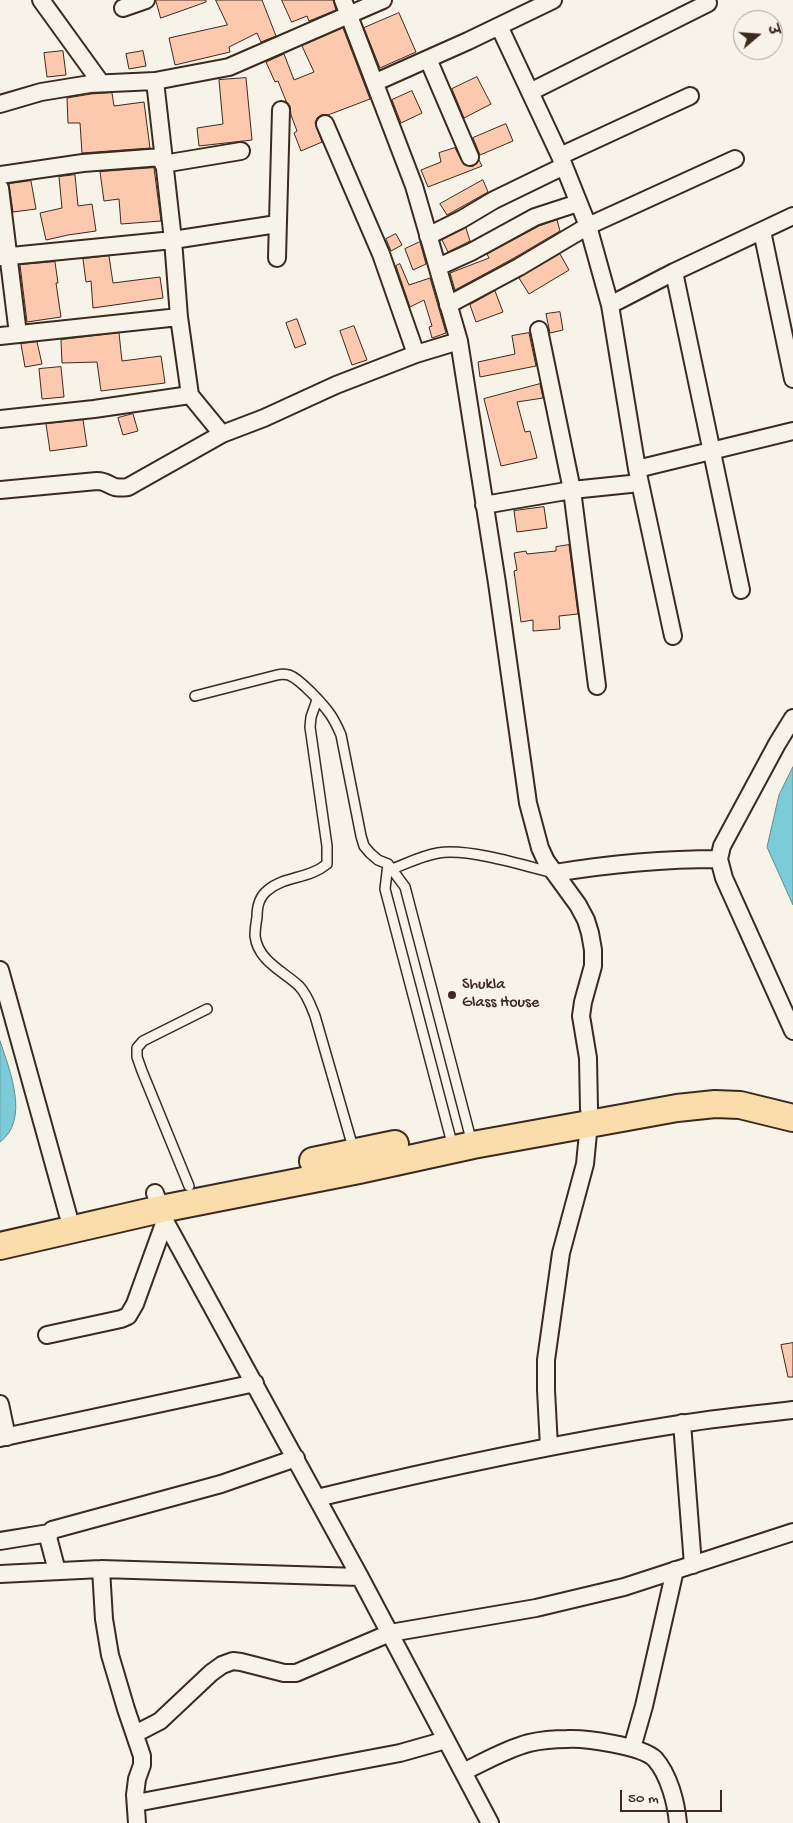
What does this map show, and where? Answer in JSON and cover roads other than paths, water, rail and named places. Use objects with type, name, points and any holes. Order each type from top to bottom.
[{"type":"main road","points":[[0,1246],[357,1161],[461,1139],[589,1116],[686,1092],[728,1090],[754,1092],[793,1101]]},
{"type":"main road","points":[[589,1116],[715,1104],[740,1106],[793,1118]]},
{"type":"main road","points":[[0,1231],[68,1215],[160,1208],[189,1186],[357,1161]]},
{"type":"street","points":[[41,0],[100,83]]},
{"type":"street","points":[[122,8],[146,0]]},
{"type":"street","points":[[0,104],[42,92],[100,83],[155,81],[229,67],[346,7],[383,0]]},
{"type":"street","points":[[376,82],[553,0]]},
{"type":"street","points":[[530,92],[708,4]]},
{"type":"street","points":[[346,7],[414,186],[459,341],[497,583],[528,803],[540,848],[546,861],[578,905],[586,920],[593,950],[593,966],[582,1002],[581,1016],[588,1058],[589,1116],[585,1164],[559,1266],[546,1360],[549,1447]]},
{"type":"street","points":[[500,26],[562,161],[588,226],[610,305],[639,476],[673,636]]},
{"type":"street","points":[[428,59],[470,157]]},
{"type":"street","points":[[155,81],[179,317],[190,396],[222,434]]},
{"type":"street","points":[[428,236],[462,220],[562,161],[690,96]]},
{"type":"street","points":[[277,258],[281,110]]},
{"type":"street","points":[[325,124],[381,254],[416,354]]},
{"type":"street","points":[[0,175],[83,163],[162,161],[241,151]]},
{"type":"street","points":[[448,305],[519,267],[588,226],[735,159]]},
{"type":"street","points":[[0,188],[4,256],[18,334]]},
{"type":"street","points":[[438,267],[471,252],[535,217],[578,202]]},
{"type":"street","points":[[610,305],[674,272],[793,216]]},
{"type":"street","points":[[4,256],[172,240],[278,224]]},
{"type":"street","points":[[762,231],[793,379]]},
{"type":"street","points":[[674,272],[741,590]]},
{"type":"street","points":[[0,336],[179,317]]},
{"type":"street","points":[[539,330],[572,490],[597,686]]},
{"type":"street","points":[[0,490],[97,481],[103,481],[117,489],[128,487],[222,434],[264,418],[336,385],[416,354],[459,341]]},
{"type":"street","points":[[0,419],[190,396]]},
{"type":"street","points":[[484,505],[639,476],[713,450],[793,431]]},
{"type":"street","points":[[793,718],[722,846],[719,859],[724,878],[793,1032]]},
{"type":"street","points":[[555,873],[681,859],[719,859]]},
{"type":"street","points":[[0,970],[68,1215]]},
{"type":"street","points":[[47,1335],[128,1316],[135,1304],[160,1208]]},
{"type":"street","points":[[160,1208],[360,1577],[490,1823]]},
{"type":"street","points":[[0,1404],[4,1437],[255,1383]]},
{"type":"street","points":[[317,1498],[403,1477],[549,1447],[682,1423],[793,1410]]},
{"type":"street","points":[[682,1423],[693,1564]]},
{"type":"street","points":[[0,1541],[49,1533],[57,1528],[221,1484],[296,1458]]},
{"type":"street","points":[[135,1734],[160,1722],[211,1673],[222,1665],[233,1661],[284,1673],[296,1673],[390,1633],[536,1608],[624,1587],[793,1532]]},
{"type":"street","points":[[49,1533],[49,1542],[57,1571]]},
{"type":"street","points":[[0,1574],[100,1569],[360,1577]]},
{"type":"street","points":[[100,1569],[104,1619],[110,1655],[142,1756],[142,1765],[137,1778],[137,1823]]},
{"type":"street","points":[[632,1748],[644,1706],[675,1570]]},
{"type":"street","points":[[463,1772],[512,1749],[548,1740],[569,1738],[632,1748],[649,1755],[656,1760],[662,1769],[674,1799],[678,1823]]},
{"type":"street","points":[[136,1803],[400,1753],[446,1740]]},
{"type":"lane","points":[[195,696],[277,674],[285,674],[298,681],[328,711],[336,724],[341,735],[364,846],[389,868],[405,887],[461,1139]]},
{"type":"lane","points":[[317,700],[311,717],[310,727],[328,846],[326,864],[310,874],[278,883],[262,895],[257,908],[255,936],[259,949],[268,962],[300,987],[306,996],[315,1016],[357,1161]]},
{"type":"lane","points":[[389,868],[439,853],[461,852],[555,873]]},
{"type":"lane","points":[[389,868],[385,889],[461,1139]]},
{"type":"lane","points":[[189,1186],[142,1071],[137,1057],[137,1048],[144,1041],[207,1009]]},
{"type":"water","points":[[793,767],[793,905],[767,847],[779,795]]},
{"type":"water","points":[[0,1041],[12,1080],[16,1108],[14,1121],[9,1133],[0,1142]]},
{"type":"place","name":"Shukla Glass House","points":[[452,995]]}]
